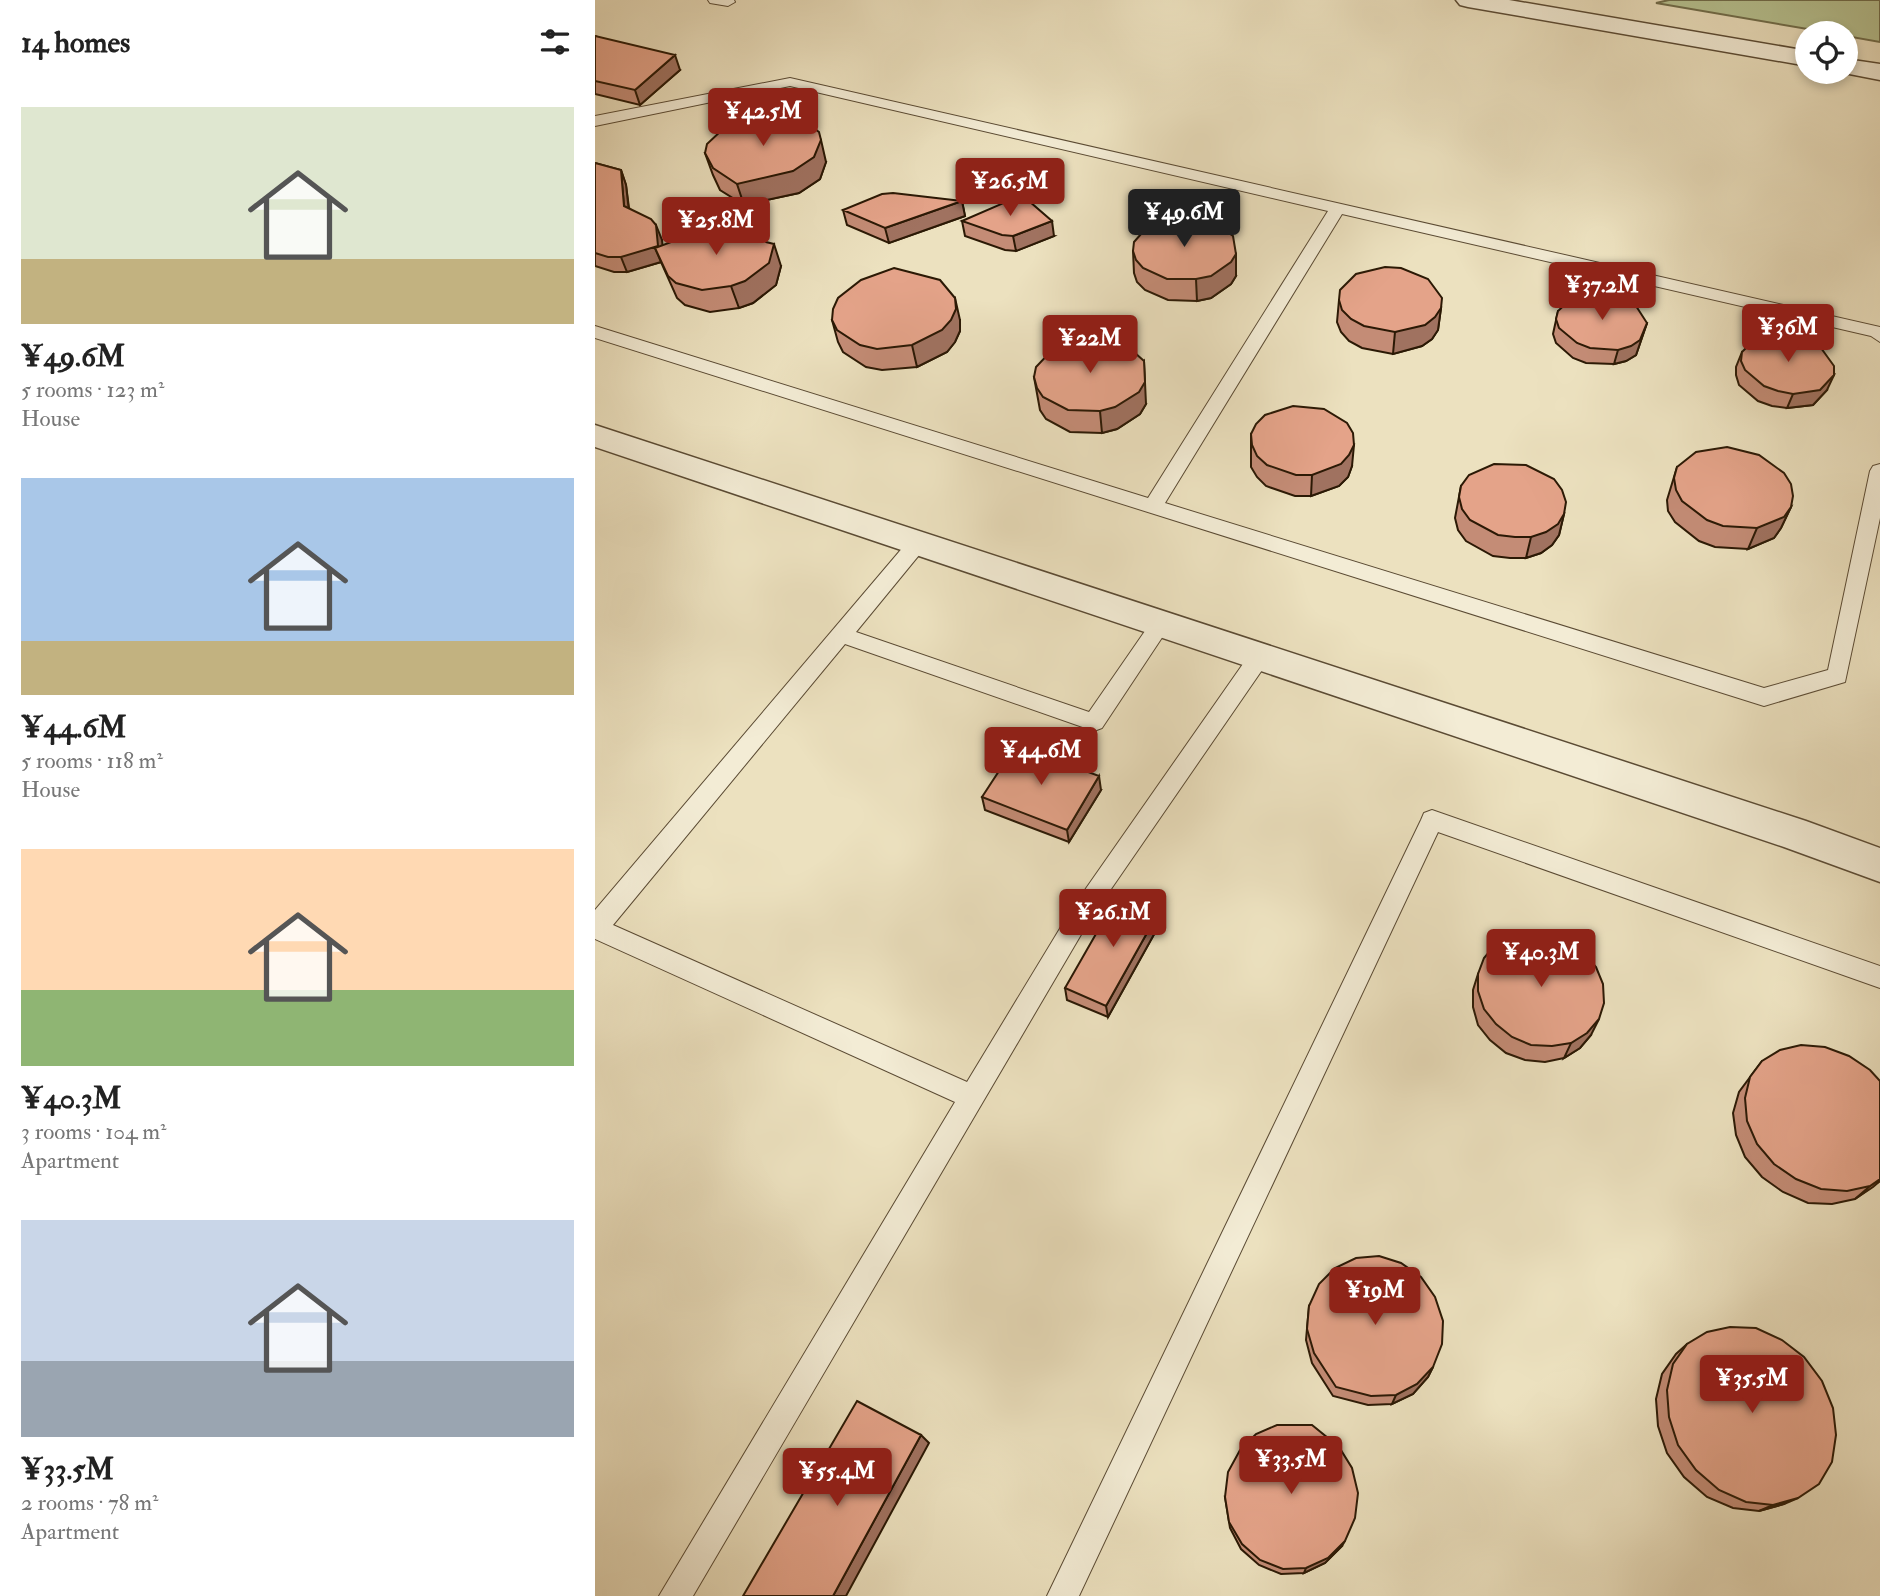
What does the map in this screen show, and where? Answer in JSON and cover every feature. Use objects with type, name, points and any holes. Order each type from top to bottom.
[{"type":"street","points":[[1468,0],[1795,57]]},
{"type":"street","points":[[1858,68],[1880,72]]},
{"type":"street","points":[[595,436],[1792,833],[1880,865]]},
{"type":"lane","points":[[595,121],[790,82],[1877,332],[1880,336]]},
{"type":"lane","points":[[1153,506],[1338,208]]},
{"type":"lane","points":[[595,332],[1764,697],[1837,676],[1880,471]]},
{"type":"lane","points":[[917,544],[595,928],[971,1097]]},
{"type":"lane","points":[[842,635],[1094,722],[1161,624]]},
{"type":"lane","points":[[675,1596],[1081,914],[1260,657]]},
{"type":"lane","points":[[1063,1596],[1432,820],[1880,977]]},
{"type":"green space","points":[[1669,0],[1880,0],[1880,42],[1858,38],[1858,21],[1795,21],[1795,27],[1656,3]]},
{"type":"building","points":[[595,36],[675,55],[635,90],[595,81]]},
{"type":"building","points":[[763,115],[803,120],[819,132],[821,140],[814,157],[793,171],[737,184],[713,168],[705,153],[707,144],[723,129],[748,118]]},
{"type":"building","points":[[595,163],[621,170],[624,206],[651,219],[656,225],[658,246],[621,257],[595,253]]},
{"type":"building","points":[[882,194],[962,201],[885,228],[843,210]]},
{"type":"building","points":[[1022,195],[1052,221],[1013,236],[1002,235],[962,221]]},
{"type":"building","points":[[1188,217],[1215,223],[1233,236],[1236,254],[1231,262],[1211,276],[1196,279],[1167,279],[1143,268],[1136,260],[1134,242],[1148,226]]},
{"type":"building","points":[[742,223],[766,242],[774,244],[769,263],[745,281],[702,290],[676,283],[668,276],[655,248],[703,230]]},
{"type":"building","points":[[1385,267],[1401,268],[1428,279],[1442,298],[1441,308],[1435,317],[1425,325],[1395,332],[1364,326],[1342,310],[1340,290],[1356,274]]},
{"type":"building","points":[[894,268],[940,280],[955,298],[956,309],[942,330],[912,345],[877,349],[860,345],[837,330],[832,320],[838,298],[861,280]]},
{"type":"building","points":[[1585,294],[1612,295],[1636,306],[1647,323],[1640,340],[1618,350],[1590,348],[1577,343],[1559,328],[1556,319],[1558,311],[1573,297]]},
{"type":"building","points":[[1782,334],[1821,348],[1834,366],[1834,375],[1820,390],[1793,394],[1778,391],[1764,386],[1745,370],[1741,361],[1742,352],[1756,338]]},
{"type":"building","points":[[1081,339],[1112,341],[1126,345],[1144,361],[1145,382],[1139,392],[1115,407],[1100,411],[1068,410],[1043,397],[1034,377],[1036,367],[1053,349]]},
{"type":"building","points":[[1293,406],[1324,409],[1347,423],[1353,433],[1354,445],[1341,464],[1312,475],[1296,475],[1267,465],[1257,456],[1251,434],[1256,424],[1265,415]]},
{"type":"building","points":[[1727,447],[1759,455],[1784,473],[1791,484],[1793,496],[1791,507],[1784,517],[1757,528],[1723,526],[1707,520],[1682,501],[1674,478],[1677,467],[1696,452]]},
{"type":"building","points":[[1494,464],[1526,465],[1554,479],[1566,502],[1564,514],[1558,524],[1531,537],[1515,537],[1498,535],[1470,520],[1462,509],[1459,497],[1461,486],[1469,475]]},
{"type":"building","points":[[1016,745],[1099,776],[1067,830],[982,797]]},
{"type":"building","points":[[1120,892],[1161,908],[1106,1006],[1065,988]]},
{"type":"building","points":[[1529,932],[1549,934],[1568,941],[1596,967],[1603,984],[1604,1003],[1599,1019],[1587,1033],[1571,1043],[1531,1045],[1512,1037],[1496,1024],[1484,1009],[1478,991],[1478,974],[1484,958],[1495,945],[1511,936]]},
{"type":"building","points":[[1801,1045],[1825,1047],[1849,1056],[1870,1070],[1880,1081],[1880,1179],[1870,1186],[1847,1191],[1821,1189],[1796,1179],[1774,1164],[1757,1144],[1747,1121],[1745,1098],[1750,1077],[1762,1061],[1780,1050]]},
{"type":"building","points":[[1379,1256],[1401,1263],[1421,1277],[1435,1297],[1443,1321],[1442,1344],[1433,1367],[1417,1384],[1396,1395],[1371,1396],[1336,1387],[1314,1353],[1307,1329],[1309,1306],[1319,1284],[1335,1268],[1356,1258]]},
{"type":"building","points":[[1730,1327],[1756,1328],[1782,1340],[1804,1357],[1822,1381],[1833,1408],[1836,1435],[1832,1462],[1819,1484],[1798,1498],[1773,1505],[1746,1502],[1719,1490],[1696,1470],[1678,1445],[1669,1417],[1667,1390],[1673,1364],[1687,1344],[1707,1332]]},
{"type":"building","points":[[857,1401],[921,1435],[833,1596],[743,1596]]},
{"type":"building","points":[[1277,1425],[1312,1425],[1339,1447],[1352,1468],[1358,1493],[1355,1518],[1345,1541],[1328,1558],[1306,1568],[1283,1569],[1260,1560],[1242,1544],[1229,1522],[1225,1497],[1228,1472],[1240,1450],[1256,1434]]}]
